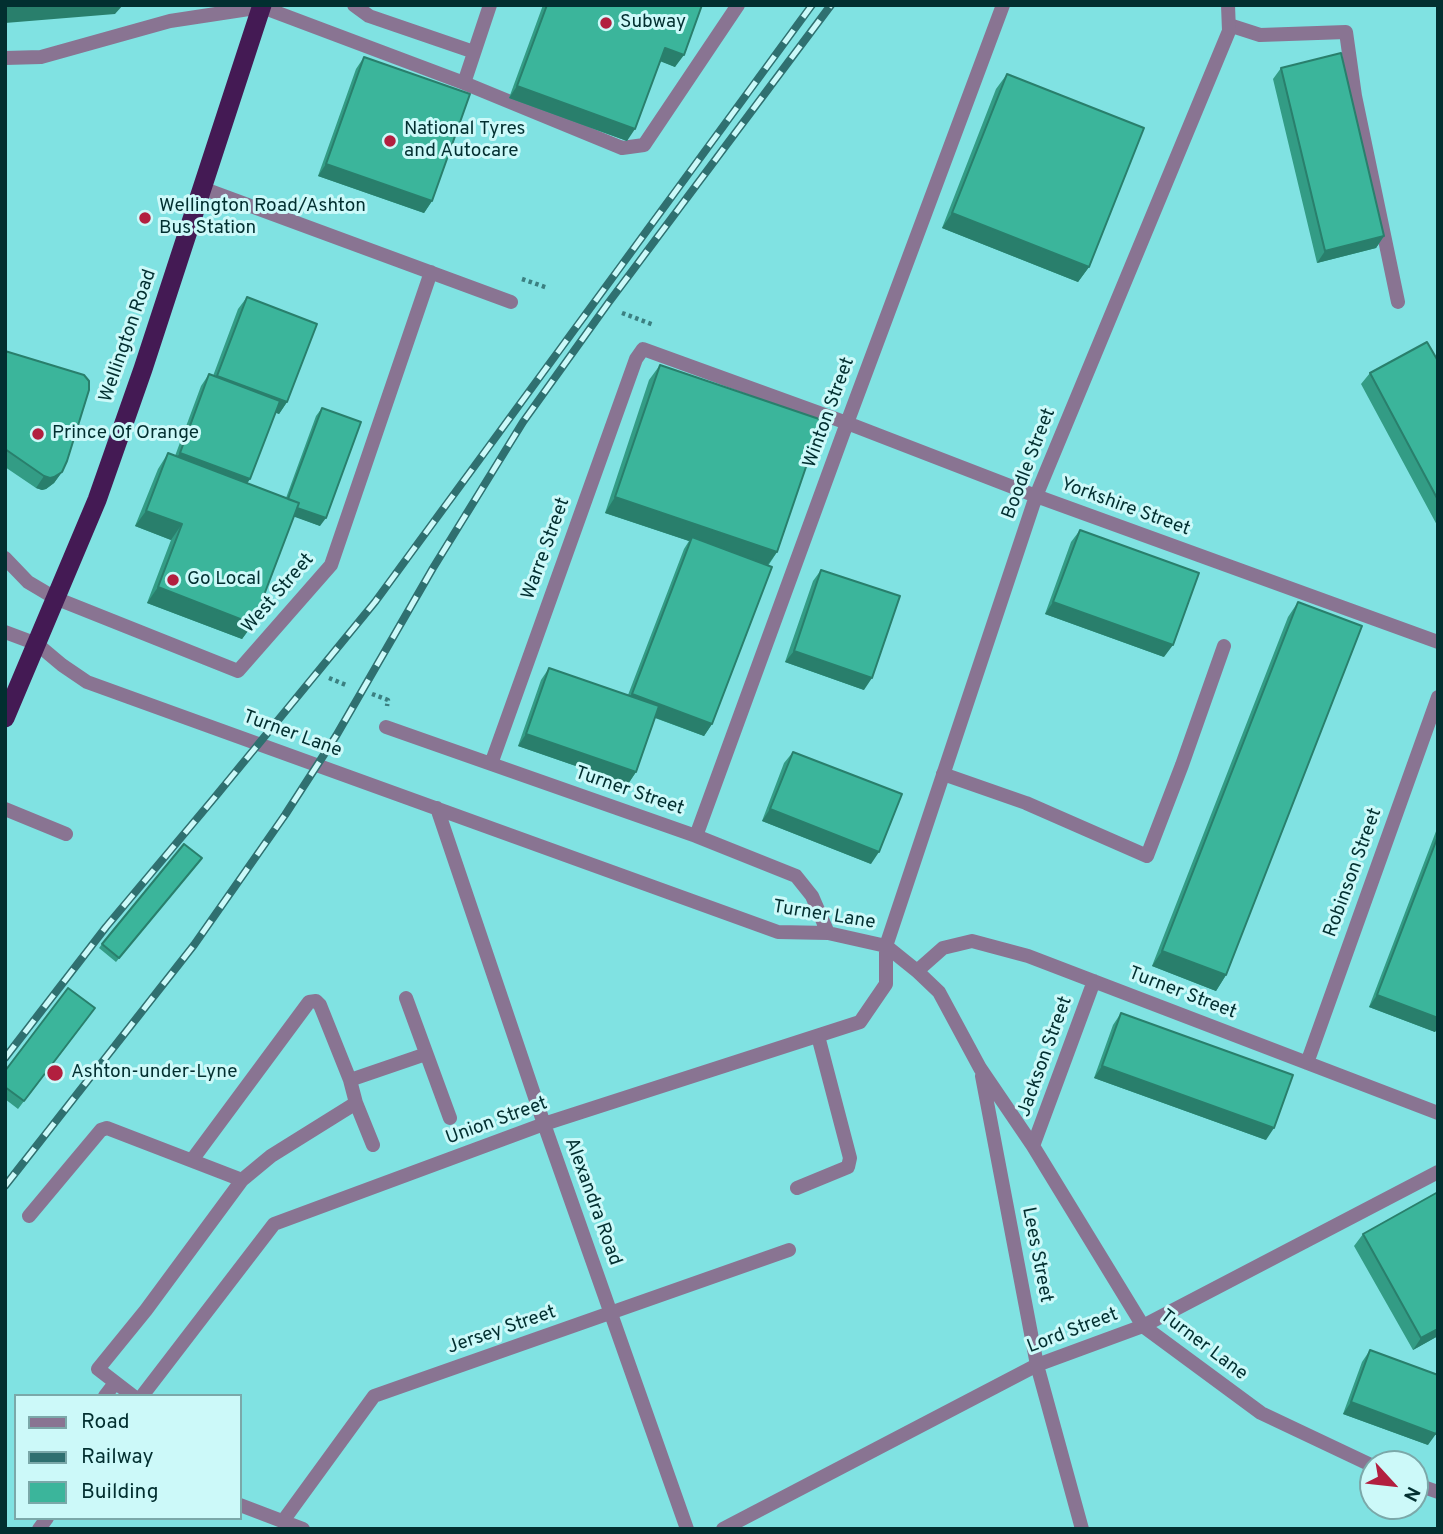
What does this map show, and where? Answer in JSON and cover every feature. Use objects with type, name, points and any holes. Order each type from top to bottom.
[{"type":"highway","name":"Wellington Road","points":[[5,718],[97,499],[262,6]]},
{"type":"street","points":[[355,5],[369,16],[474,52]]},
{"type":"street","points":[[464,83],[490,5]]},
{"type":"street","points":[[5,58],[41,57],[170,21],[262,6],[464,83],[622,148],[644,145],[738,5]]},
{"type":"street","name":"Winton Street","points":[[696,836],[1003,5]]},
{"type":"street","name":"Boodle Street","points":[[886,946],[1037,496],[1223,44],[1229,24],[1228,5]]},
{"type":"street","points":[[1229,24],[1260,35],[1346,32],[1355,96],[1398,302]]},
{"type":"street","points":[[202,188],[511,302]]},
{"type":"street","name":"West Street","points":[[55,598],[238,671],[331,565],[431,272]]},
{"type":"street","name":"Yorkshire Street","points":[[643,349],[1438,642]]},
{"type":"street","name":"Warre Street","points":[[491,764],[636,359],[643,349]]},
{"type":"street","points":[[5,558],[28,582],[55,598]]},
{"type":"street","points":[[5,632],[37,644]]},
{"type":"street","name":"Turner Lane","points":[[37,644],[62,666],[87,682],[778,932],[828,933],[886,946],[939,992],[980,1068],[1033,1146],[1143,1326],[1261,1413],[1359,1459]]},
{"type":"street","points":[[943,774],[1026,803],[1147,856],[1224,646]]},
{"type":"street","name":"Robinson Street","points":[[1307,1063],[1438,697]]},
{"type":"street","name":"Turner Street","points":[[386,727],[696,836],[796,876],[812,896],[828,933]]},
{"type":"street","name":"Alexandra Road","points":[[437,808],[544,1125],[687,1529]]},
{"type":"street","points":[[5,809],[66,834]]},
{"type":"street","name":"Turner Street","points":[[916,971],[943,948],[972,941],[1028,956],[1438,1113]]},
{"type":"street","name":"Union Street","points":[[144,1394],[274,1224],[544,1125],[860,1022],[886,984],[886,946]]},
{"type":"street","name":"Jackson Street","points":[[1033,1146],[1094,981]]},
{"type":"street","points":[[406,998],[450,1118]]},
{"type":"street","points":[[192,1160],[309,1002],[316,1001],[350,1080],[373,1145]]},
{"type":"street","points":[[797,1188],[848,1167],[850,1158],[818,1036]]},
{"type":"street","points":[[350,1080],[426,1054]]},
{"type":"street","name":"Lees Street","points":[[980,1068],[1037,1365],[1082,1529]]},
{"type":"street","points":[[130,1394],[98,1369],[146,1310],[242,1180],[271,1156],[356,1103]]},
{"type":"street","points":[[29,1216],[102,1130],[107,1128],[242,1180]]},
{"type":"street","name":"Lord Street","points":[[723,1529],[1037,1365],[1143,1326],[1438,1172]]},
{"type":"street","name":"Jersey Street","points":[[283,1521],[374,1396],[789,1250]]},
{"type":"street","points":[[107,1394],[115,1383]]},
{"type":"street","points":[[242,1506],[303,1529]]},
{"type":"path","points":[[329,678],[346,685]]},
{"type":"path","points":[[372,694],[388,701]]},
{"type":"building","points":[[5,5],[41,5],[5,8]]},
{"type":"building","points":[[547,5],[702,5],[684,55],[665,48],[635,129],[517,86]]},
{"type":"building","points":[[1341,53],[1384,236],[1325,251],[1281,68]]},
{"type":"building","name":"National Tyres and Autocare","points":[[364,57],[470,94],[432,201],[326,164]]},
{"type":"building","points":[[1007,74],[1144,128],[1089,267],[952,213]]},
{"type":"building","points":[[247,297],[317,324],[287,402],[217,376]]},
{"type":"building","points":[[1427,342],[1438,361],[1438,500],[1370,373]]},
{"type":"building","name":"Prince Of Orange","points":[[5,351],[84,375],[89,381],[89,390],[67,461],[62,472],[54,477],[44,476],[5,449]]},
{"type":"building","points":[[660,365],[822,420],[777,552],[615,497]]},
{"type":"building","points":[[209,374],[280,401],[250,479],[180,453]]},
{"type":"building","points":[[322,408],[361,422],[326,518],[297,508],[299,503],[288,499]]},
{"type":"building","points":[[168,453],[299,503],[253,624],[158,587],[182,524],[146,511]]},
{"type":"building","points":[[1080,530],[1199,573],[1173,645],[1053,602]]},
{"type":"building","points":[[692,537],[772,567],[712,724],[632,694]]},
{"type":"building","points":[[821,570],[900,596],[872,678],[794,651]]},
{"type":"building","points":[[1298,602],[1362,626],[1226,975],[1162,951]]},
{"type":"building","points":[[549,668],[659,706],[636,772],[526,734]]},
{"type":"building","points":[[793,752],[902,794],[879,852],[770,809]]},
{"type":"building","points":[[1438,836],[1438,1018],[1377,995]]},
{"type":"building","points":[[184,844],[202,858],[119,958],[102,944]]},
{"type":"building","points":[[68,988],[95,1008],[24,1101],[5,1087],[5,1071]]},
{"type":"building","points":[[1121,1013],[1293,1075],[1274,1128],[1102,1066]]},
{"type":"building","points":[[1438,1192],[1438,1329],[1421,1338],[1363,1234]]},
{"type":"building","points":[[1370,1350],[1438,1375],[1436,1434],[1351,1402]]},
{"type":"railway","points":[[5,1058],[106,927],[375,602],[812,5]]},
{"type":"railway","points":[[5,1186],[194,945],[285,815],[336,736],[433,568],[523,422],[609,302],[831,5]]},
{"type":"place","name":"Subway","points":[[606,23]]},
{"type":"place","name":"National Tyres and Autocare","points":[[390,141]]},
{"type":"place","name":"Wellington Road/Ashton Bus Station","points":[[145,218]]},
{"type":"place","name":"Prince Of Orange","points":[[38,434]]},
{"type":"place","name":"Go Local","points":[[173,580]]},
{"type":"place","name":"Ashton-under-Lyne","points":[[55,1073]]}]
